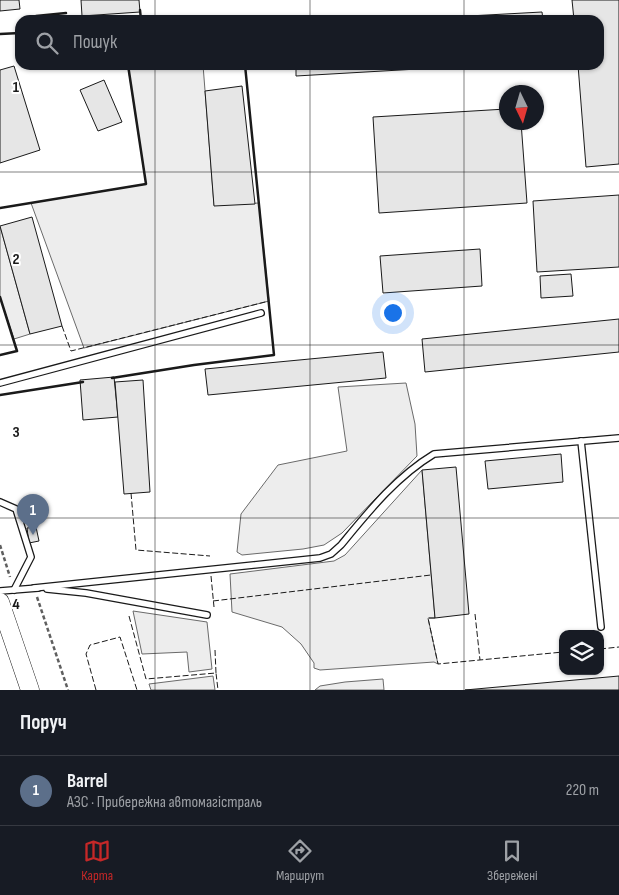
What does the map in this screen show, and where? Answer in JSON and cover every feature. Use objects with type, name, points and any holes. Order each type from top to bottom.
[{"type":"main road","points":[[0,602],[6,633],[30,690]]},
{"type":"lane","points":[[0,383],[261,314]]},
{"type":"lane","points":[[0,591],[320,558],[331,554],[341,545],[399,478],[415,465],[434,454],[619,438]]},
{"type":"lane","points":[[582,442],[601,627]]},
{"type":"lane","points":[[0,502],[16,509],[31,558],[14,590]]},
{"type":"lane","points":[[34,588],[86,593],[207,615]]},
{"type":"path","points":[[34,588],[68,690]]},
{"type":"shaded area","points":[[128,70],[203,70],[214,205],[259,203],[269,301],[84,348],[31,203],[146,184]]},
{"type":"shaded area","points":[[0,226],[30,334],[14,339],[0,297]]},
{"type":"shaded area","points":[[406,383],[415,424],[417,456],[342,533],[324,545],[303,549],[242,555],[237,552],[241,514],[278,465],[347,451],[338,387]]},
{"type":"shaded area","points":[[422,470],[435,618],[428,618],[438,664],[434,662],[320,670],[314,668],[314,663],[301,644],[282,627],[232,612],[230,574],[334,561],[345,555]]},
{"type":"shaded area","points":[[133,611],[207,622],[212,669],[189,672],[187,652],[142,654]]},
{"type":"shaded area","points":[[213,676],[215,690],[151,690],[149,684]]},
{"type":"shaded area","points":[[383,679],[384,690],[315,690],[320,686]]},
{"type":"building","points":[[0,0],[19,0],[20,9],[0,11]]},
{"type":"building","points":[[81,0],[139,0],[140,12],[82,15]]},
{"type":"building","points":[[572,0],[619,0],[619,164],[586,167],[578,70],[604,70],[604,15],[574,15]]},
{"type":"building","points":[[542,12],[542,15],[487,15]]},
{"type":"building","points":[[14,66],[40,150],[0,163],[0,70]]},
{"type":"building","points":[[296,70],[400,70],[296,76]]},
{"type":"building","points":[[104,80],[122,122],[98,131],[80,90]]},
{"type":"building","points":[[242,86],[255,204],[214,206],[205,91]]},
{"type":"building","points":[[499,109],[499,130],[522,130],[527,203],[379,213],[373,117]]},
{"type":"building","points":[[619,195],[619,267],[537,272],[533,201]]},
{"type":"building","points":[[32,217],[62,326],[30,334],[0,226]]},
{"type":"building","points":[[480,249],[482,286],[383,293],[380,256]]},
{"type":"building","points":[[571,274],[573,296],[541,298],[540,276]]},
{"type":"building","points":[[619,319],[619,352],[425,372],[422,339]]},
{"type":"building","points":[[383,352],[386,378],[208,395],[205,369]]},
{"type":"building","points":[[114,377],[118,417],[83,420],[80,380]]},
{"type":"building","points":[[143,380],[150,492],[124,494],[115,382]]},
{"type":"building","points":[[561,454],[563,482],[488,489],[485,461]]},
{"type":"building","points":[[456,467],[469,614],[435,618],[422,470]]},
{"type":"building","points":[[36,527],[39,541],[29,543],[27,528]]},
{"type":"building","points":[[619,676],[619,690],[465,690]]},
{"type":"fence","points":[[62,326],[71,351],[269,301]]},
{"type":"fence","points":[[131,493],[136,550],[210,556]]},
{"type":"fence","points":[[213,601],[431,575]]},
{"type":"fence","points":[[211,576],[214,607]]},
{"type":"fence","points":[[475,614],[480,660]]},
{"type":"fence","points":[[129,616],[146,679],[216,673],[218,690]]},
{"type":"fence","points":[[435,618],[428,618],[438,664],[559,652]]},
{"type":"fence","points":[[96,690],[86,654],[90,645],[120,637],[137,690]]},
{"type":"fence","points":[[604,649],[619,647]]},
{"type":"fence","points":[[215,650],[216,673]]},
{"type":"wall","points":[[140,10],[140,15]]},
{"type":"wall","points":[[46,15],[66,13]]},
{"type":"wall","points":[[0,34],[15,33]]},
{"type":"wall","points":[[0,208],[146,184],[129,70]]},
{"type":"wall","points":[[112,378],[274,355],[246,70]]},
{"type":"wall","points":[[0,297],[17,351],[0,355]]},
{"type":"wall","points":[[0,395],[83,382]]},
{"type":"place","name":"Barrel","points":[[33,535]]}]
